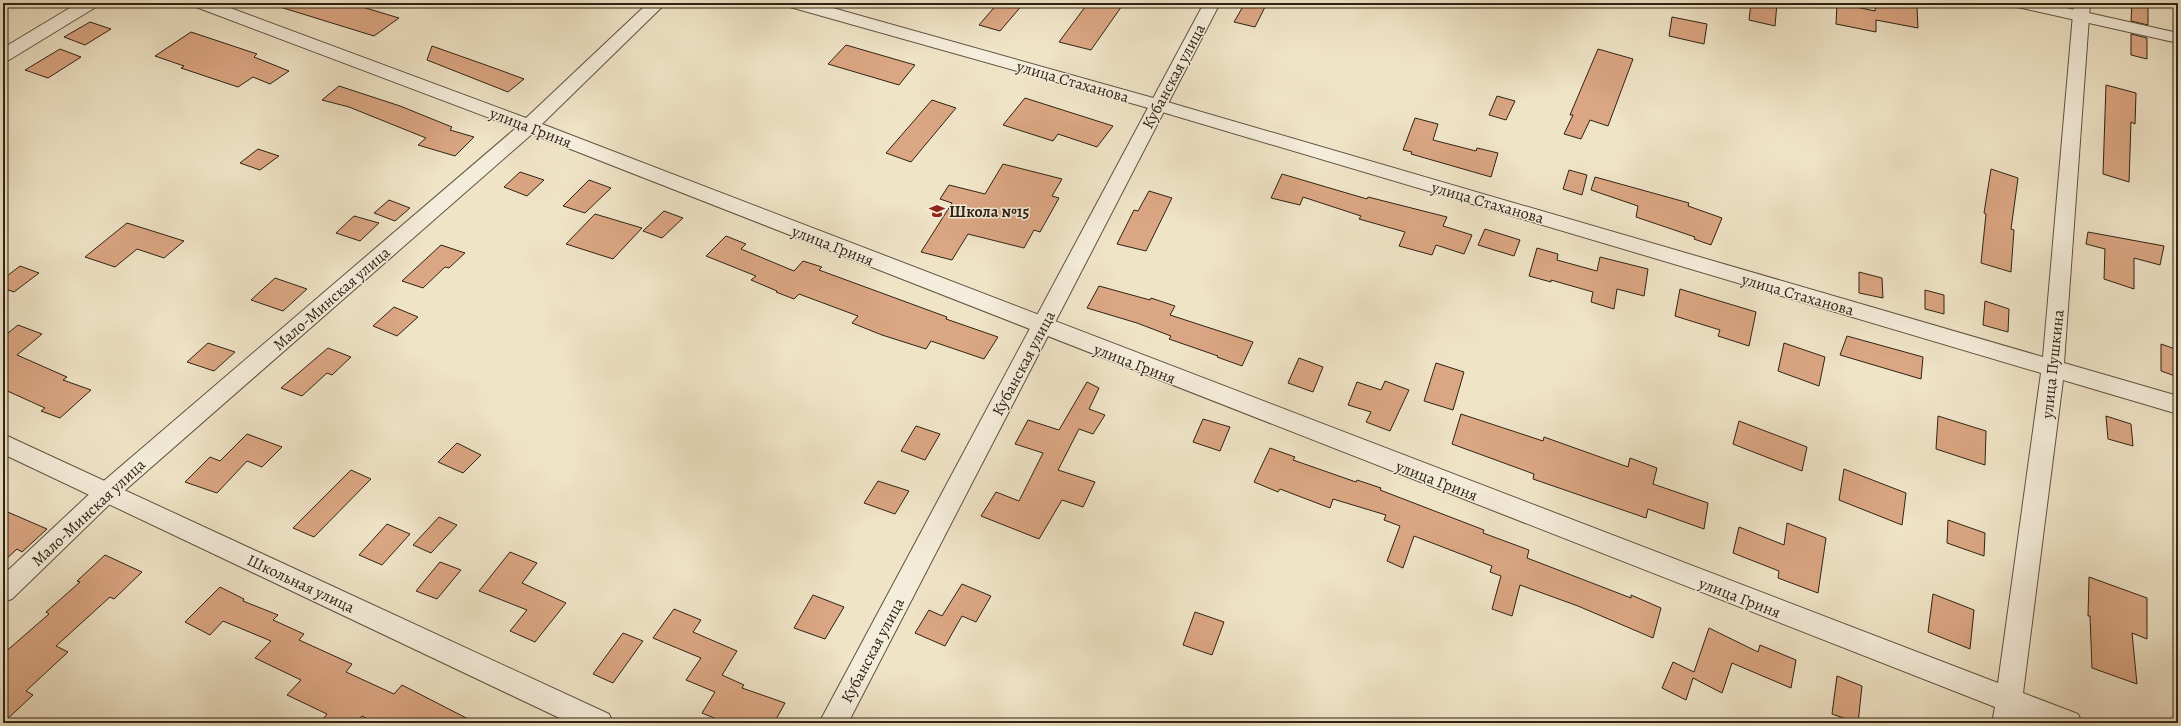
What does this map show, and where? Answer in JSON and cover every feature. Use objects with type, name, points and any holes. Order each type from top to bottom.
[{"type":"street","points":[[3,56],[90,3]]},
{"type":"street","name":"улица Гриня","points":[[202,3],[529,126],[1042,327],[2068,723]]},
{"type":"street","name":"Мало-Минская улица","points":[[3,591],[107,492],[529,126],[658,3]]},
{"type":"street","name":"улица Стаханова","points":[[796,3],[1158,105],[2178,405]]},
{"type":"street","name":"Кубанская улица","points":[[833,723],[1212,3]]},
{"type":"street","points":[[2022,3],[2081,9],[2178,38]]},
{"type":"street","name":"улица Пушкина","points":[[2006,723],[2053,369],[2081,9]]},
{"type":"street","name":"Школьная улица","points":[[3,443],[599,723]]},
{"type":"building","points":[[281,3],[349,3],[399,18],[374,36],[280,7]]},
{"type":"building","points":[[998,3],[1024,3],[1000,31],[979,25]]},
{"type":"building","points":[[1088,3],[1124,3],[1091,50],[1059,42]]},
{"type":"building","points":[[1245,3],[1267,3],[1255,27],[1234,22]]},
{"type":"building","points":[[1751,3],[1777,3],[1775,26],[1749,20]]},
{"type":"building","points":[[1837,3],[1875,11],[1876,3],[1899,3],[1917,7],[1918,28],[1876,20],[1876,32],[1836,24]]},
{"type":"building","points":[[2132,3],[2148,3],[2148,25],[2131,21]]},
{"type":"building","points":[[1672,17],[1707,24],[1704,44],[1669,36]]},
{"type":"building","points":[[90,22],[111,29],[85,45],[64,37]]},
{"type":"building","points":[[191,32],[257,54],[254,57],[289,71],[270,84],[253,77],[238,87],[181,68],[184,66],[155,56]]},
{"type":"building","points":[[2131,34],[2147,38],[2147,59],[2131,55]]},
{"type":"building","points":[[846,45],[915,65],[899,85],[828,64]]},
{"type":"building","points":[[432,46],[524,79],[508,92],[427,60]]},
{"type":"building","points":[[60,49],[81,57],[48,78],[25,70]]},
{"type":"building","points":[[1598,49],[1633,59],[1608,126],[1590,120],[1581,139],[1564,134],[1573,115],[1570,115]]},
{"type":"building","points":[[2106,85],[2136,93],[2135,124],[2131,122],[2129,182],[2103,174]]},
{"type":"building","points":[[339,86],[400,106],[452,127],[450,130],[474,137],[455,156],[418,145],[426,138],[349,107],[322,100]]},
{"type":"building","points":[[1497,96],[1515,101],[1506,120],[1489,115]]},
{"type":"building","points":[[1025,98],[1113,126],[1097,147],[1058,134],[1053,141],[1003,125]]},
{"type":"building","points":[[932,100],[956,108],[911,162],[886,153]]},
{"type":"building","points":[[1415,118],[1438,124],[1433,140],[1476,151],[1477,148],[1498,153],[1491,177],[1411,154],[1412,152],[1403,150]]},
{"type":"building","points":[[258,149],[279,156],[260,170],[240,163]]},
{"type":"building","points":[[1003,164],[1062,179],[1052,196],[1059,198],[1040,232],[1034,230],[1024,248],[968,234],[952,260],[921,252],[952,203],[940,199],[949,185],[985,194]]},
{"type":"building","points":[[1991,169],[2018,178],[2011,229],[2014,230],[2011,272],[1981,263],[1986,214],[1984,213]]},
{"type":"building","points":[[1569,170],[1587,175],[1582,195],[1563,189]]},
{"type":"building","points":[[520,172],[544,180],[527,196],[504,187]]},
{"type":"building","points":[[1282,174],[1367,199],[1368,197],[1447,217],[1443,226],[1472,235],[1464,254],[1436,245],[1432,255],[1399,246],[1405,232],[1359,219],[1361,216],[1303,197],[1300,205],[1271,198]]},
{"type":"building","points":[[1595,177],[1689,203],[1688,206],[1722,218],[1711,245],[1694,239],[1695,237],[1636,217],[1638,206],[1591,190]]},
{"type":"building","points":[[589,180],[611,188],[585,213],[563,206]]},
{"type":"building","points":[[1149,191],[1172,198],[1146,251],[1117,244],[1134,210],[1138,211]]},
{"type":"building","points":[[389,200],[410,208],[395,221],[374,213]]},
{"type":"building","points":[[664,211],[683,218],[662,238],[643,231]]},
{"type":"building","points":[[595,214],[642,228],[613,259],[566,244]]},
{"type":"building","points":[[354,216],[379,223],[360,241],[336,233]]},
{"type":"building","points":[[127,223],[184,241],[164,258],[137,249],[115,267],[85,257]]},
{"type":"building","points":[[1485,229],[1520,240],[1514,256],[1478,245]]},
{"type":"building","points":[[2088,232],[2164,246],[2160,265],[2134,258],[2134,289],[2104,279],[2105,249],[2086,244]]},
{"type":"building","points":[[726,236],[746,244],[741,249],[794,271],[803,261],[822,267],[819,270],[947,317],[946,319],[998,337],[984,359],[931,341],[926,349],[882,335],[852,323],[858,316],[799,294],[794,299],[776,292],[777,291],[751,280],[756,276],[706,256]]},
{"type":"building","points":[[441,245],[465,253],[449,268],[445,267],[423,288],[402,281]]},
{"type":"building","points":[[1537,248],[1558,254],[1557,260],[1597,271],[1600,257],[1648,269],[1644,296],[1617,289],[1614,309],[1591,302],[1593,292],[1551,280],[1551,282],[1529,276]]},
{"type":"building","points":[[20,266],[39,273],[14,292],[3,288],[3,279]]},
{"type":"building","points":[[1859,272],[1882,278],[1883,298],[1859,293]]},
{"type":"building","points":[[275,278],[307,289],[283,311],[251,300]]},
{"type":"building","points":[[1099,286],[1150,300],[1151,298],[1175,306],[1170,315],[1253,342],[1242,366],[1217,357],[1218,356],[1169,339],[1171,336],[1137,323],[1087,308]]},
{"type":"building","points":[[1680,289],[1756,312],[1749,346],[1718,336],[1720,330],[1675,316]]},
{"type":"building","points":[[1925,290],[1944,295],[1944,314],[1925,309]]},
{"type":"building","points":[[1985,301],[2009,309],[2008,332],[1983,325]]},
{"type":"building","points":[[394,307],[418,317],[397,336],[373,326]]},
{"type":"building","points":[[18,325],[42,334],[17,355],[67,377],[63,380],[91,390],[60,418],[41,411],[45,408],[3,389],[3,337]]},
{"type":"building","points":[[1847,336],[1923,357],[1921,379],[1840,355]]},
{"type":"building","points":[[208,343],[235,352],[214,371],[187,362]]},
{"type":"building","points":[[1784,343],[1825,357],[1819,386],[1778,371]]},
{"type":"building","points":[[2161,344],[2178,350],[2178,377],[2161,371]]},
{"type":"building","points":[[328,348],[351,357],[332,375],[327,373],[302,396],[281,388]]},
{"type":"building","points":[[1299,358],[1323,367],[1313,392],[1288,383]]},
{"type":"building","points":[[1436,363],[1464,372],[1453,410],[1424,401]]},
{"type":"building","points":[[1385,381],[1409,390],[1390,431],[1366,422],[1371,412],[1348,405],[1357,382],[1381,390]]},
{"type":"building","points":[[1087,382],[1099,388],[1089,409],[1105,415],[1093,434],[1079,429],[1058,470],[1095,482],[1083,507],[1062,500],[1039,539],[981,516],[996,492],[1019,501],[1043,453],[1015,444],[1028,420],[1059,430]]},
{"type":"building","points":[[1461,414],[1543,441],[1544,437],[1628,467],[1630,458],[1657,468],[1653,484],[1708,503],[1704,529],[1648,509],[1646,518],[1533,479],[1534,474],[1452,444]]},
{"type":"building","points":[[1938,416],[1986,431],[1985,465],[1936,449]]},
{"type":"building","points":[[2106,416],[2131,424],[2133,446],[2108,439]]},
{"type":"building","points":[[1203,419],[1230,427],[1220,451],[1193,442]]},
{"type":"building","points":[[1739,421],[1807,447],[1802,471],[1733,444]]},
{"type":"building","points":[[916,426],[940,434],[925,460],[901,451]]},
{"type":"building","points":[[247,434],[282,447],[262,467],[247,461],[217,493],[185,482],[210,457],[220,461]]},
{"type":"building","points":[[457,443],[481,455],[463,473],[438,462]]},
{"type":"building","points":[[1270,448],[1295,457],[1293,460],[1356,482],[1357,480],[1381,488],[1380,490],[1484,530],[1483,533],[1529,550],[1527,558],[1631,598],[1631,595],[1661,608],[1653,638],[1578,606],[1520,585],[1512,616],[1492,609],[1501,576],[1490,572],[1492,566],[1414,536],[1403,568],[1387,561],[1400,526],[1384,520],[1386,515],[1333,499],[1330,508],[1280,489],[1278,492],[1254,482]]},
{"type":"building","points":[[1844,469],[1906,493],[1902,525],[1839,500]]},
{"type":"building","points":[[351,470],[371,479],[314,537],[293,528]]},
{"type":"building","points":[[878,481],[909,491],[895,514],[864,503]]},
{"type":"building","points":[[3,510],[47,529],[22,552],[17,549],[3,562]]},
{"type":"building","points":[[439,517],[457,525],[431,553],[413,545]]},
{"type":"building","points":[[1948,520],[1985,533],[1984,556],[1947,543]]},
{"type":"building","points":[[1787,523],[1826,538],[1818,593],[1778,578],[1779,571],[1733,553],[1739,527],[1784,545]]},
{"type":"building","points":[[387,524],[410,534],[382,565],[359,555]]},
{"type":"building","points":[[510,552],[537,563],[522,583],[566,603],[535,642],[510,631],[527,610],[479,591]]},
{"type":"building","points":[[105,555],[142,572],[114,599],[110,597],[56,646],[68,652],[26,691],[33,695],[3,723],[3,654],[49,614],[46,612],[80,582],[77,581]]},
{"type":"building","points":[[440,562],[461,570],[437,599],[416,591]]},
{"type":"building","points":[[2089,577],[2147,598],[2147,639],[2132,633],[2137,684],[2092,668],[2090,616],[2088,616]]},
{"type":"building","points":[[962,584],[991,596],[976,622],[962,616],[945,646],[915,633],[929,610],[942,616]]},
{"type":"building","points":[[220,587],[244,599],[243,601],[278,615],[273,620],[304,634],[299,640],[352,664],[346,672],[394,694],[402,685],[476,723],[375,723],[362,716],[356,723],[320,723],[327,714],[287,695],[301,680],[255,658],[271,641],[223,621],[210,635],[185,622]]},
{"type":"building","points":[[1933,594],[1974,610],[1970,649],[1928,632]]},
{"type":"building","points":[[813,595],[844,607],[825,639],[794,628]]},
{"type":"building","points":[[674,609],[701,620],[693,632],[737,651],[722,675],[744,685],[742,688],[785,703],[774,723],[726,723],[702,713],[715,692],[686,680],[701,658],[653,638]]},
{"type":"building","points":[[1195,612],[1224,622],[1212,655],[1183,645]]},
{"type":"building","points":[[1709,628],[1758,652],[1760,645],[1796,660],[1791,688],[1732,663],[1722,693],[1693,678],[1686,700],[1662,688],[1673,662],[1694,672]]},
{"type":"building","points":[[623,633],[643,641],[613,683],[593,674]]},
{"type":"building","points":[[1837,676],[1862,686],[1858,723],[1832,714]]},
{"type":"place","name":"Школа №15","points":[[937,211]]}]
